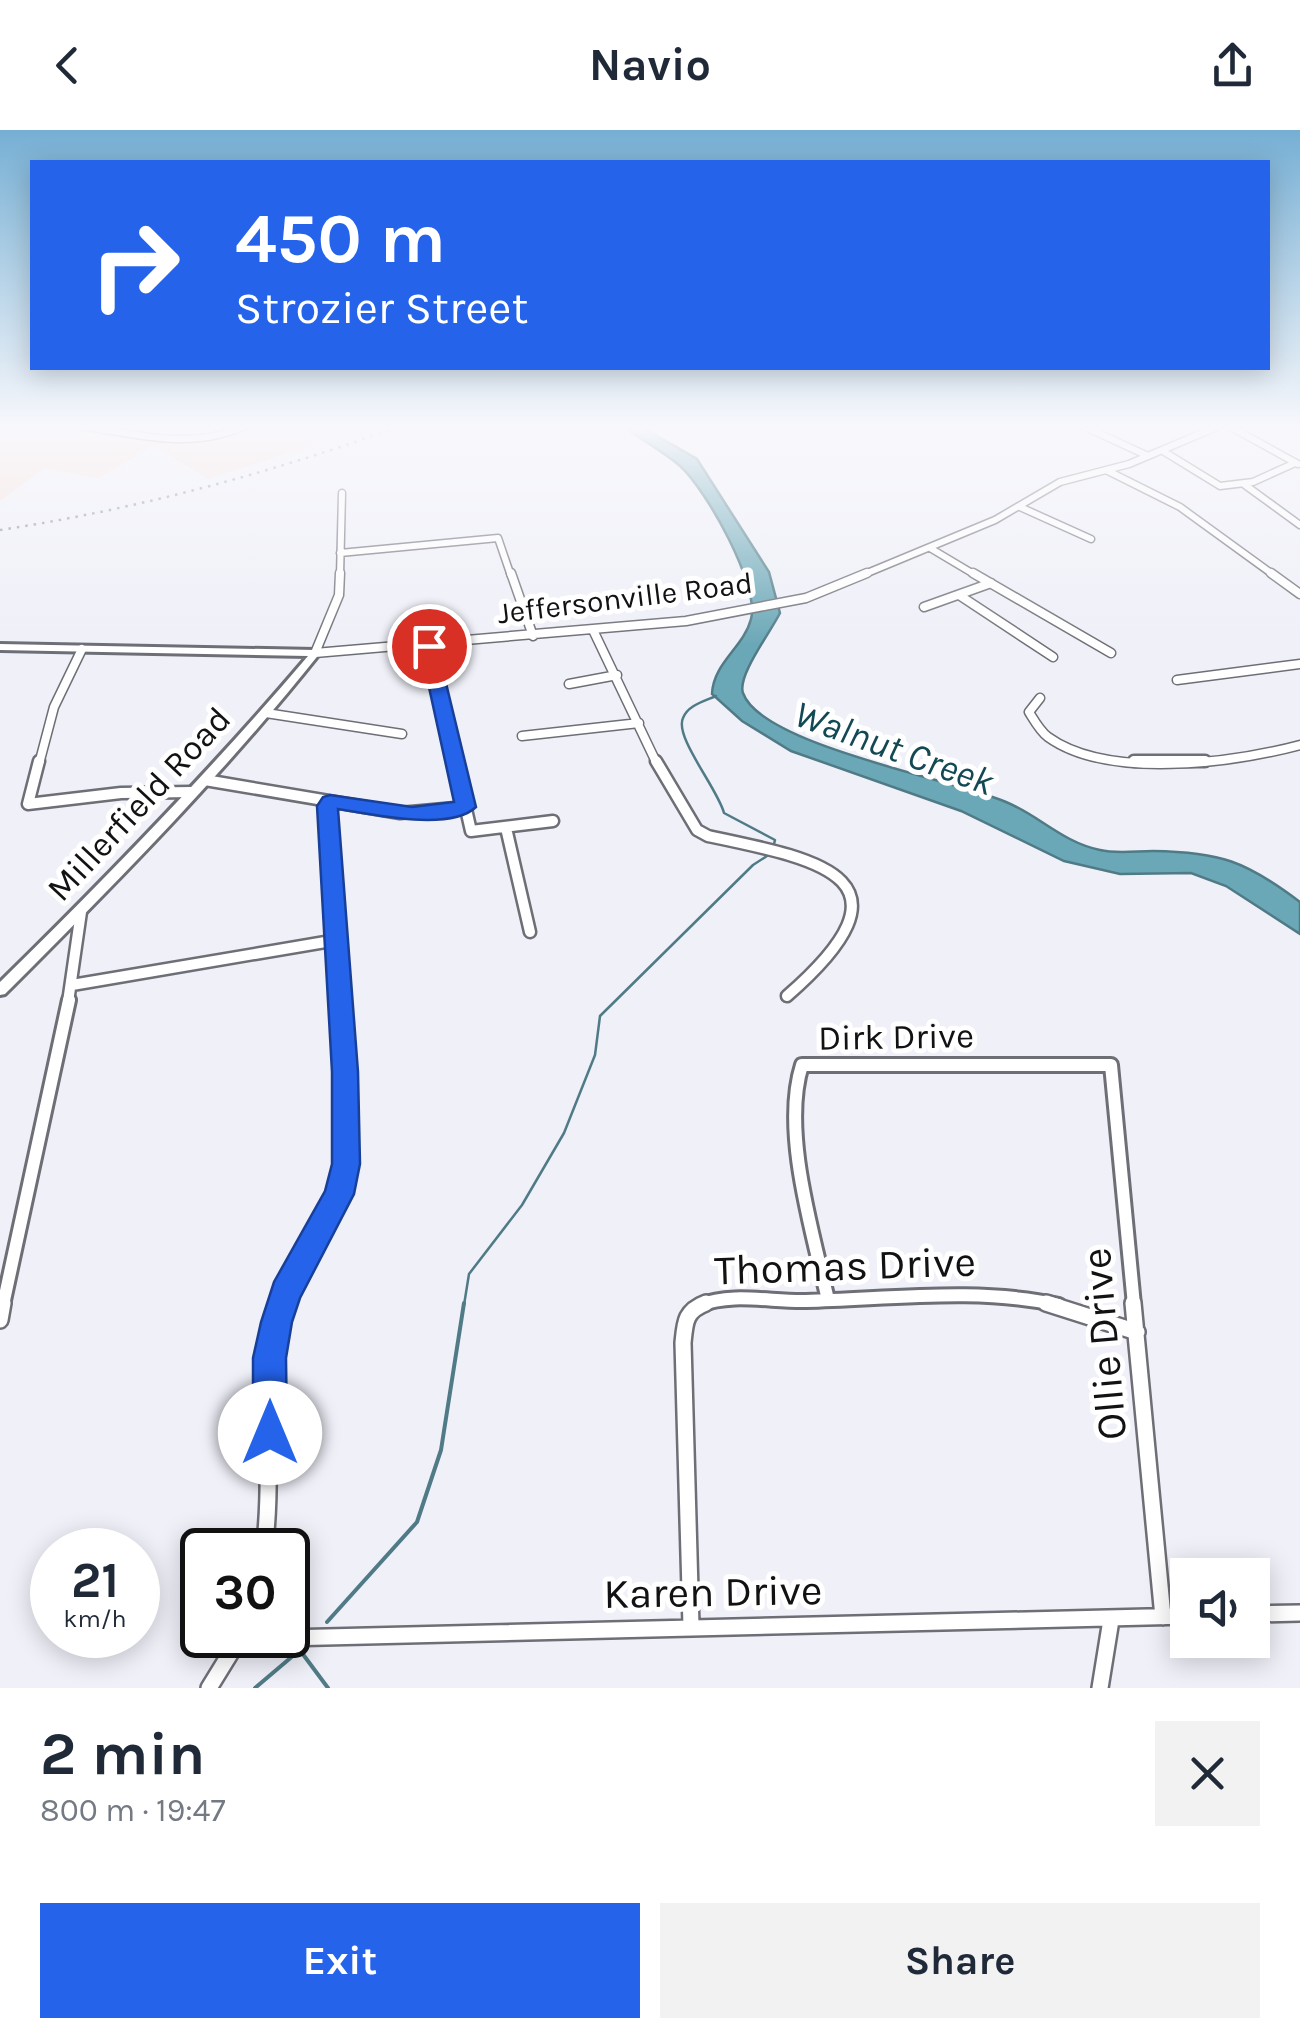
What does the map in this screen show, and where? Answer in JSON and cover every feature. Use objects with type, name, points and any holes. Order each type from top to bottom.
[{"type":"main road","name":"Jeffersonville Road","points":[[0,647],[315,653]]},
{"type":"main road","name":"Millerfield Road","points":[[0,990],[81,912],[266,713],[315,653]]},
{"type":"street","points":[[315,653],[336,609],[342,499]]},
{"type":"street","name":"Jeffersonville Road","points":[[315,653],[429,646],[712,617],[802,599],[930,548],[1033,499]]},
{"type":"street","points":[[1162,499],[1300,594]]},
{"type":"street","points":[[1263,499],[1300,526]]},
{"type":"street","points":[[1020,507],[1091,539]]},
{"type":"street","points":[[340,553],[498,538],[533,636]]},
{"type":"street","points":[[930,548],[1111,654]]},
{"type":"street","points":[[924,606],[990,583]]},
{"type":"street","points":[[958,595],[1054,657]]},
{"type":"street","points":[[594,630],[689,820],[708,836],[810,859],[837,876],[852,900],[854,913],[847,930],[815,972],[786,996]]},
{"type":"street","points":[[429,646],[471,831],[553,821]]},
{"type":"street","points":[[82,649],[64,680],[28,804],[136,792],[192,792]]},
{"type":"street","points":[[1177,680],[1300,664]]},
{"type":"street","points":[[569,684],[617,675]]},
{"type":"street","points":[[1040,698],[1030,712],[1033,724],[1041,732],[1076,750],[1107,758],[1184,764],[1300,745]]},
{"type":"street","points":[[266,713],[402,734]]},
{"type":"street","points":[[522,736],[639,723]]},
{"type":"street","points":[[204,780],[412,814],[466,807]]},
{"type":"street","points":[[266,1528],[270,1358],[276,1322],[286,1292],[339,1194],[346,1164],[330,801]]},
{"type":"street","points":[[506,828],[530,932]]},
{"type":"street","points":[[0,1320],[22,1200],[72,985],[81,912]]},
{"type":"street","points":[[72,985],[336,940]]},
{"type":"street","name":"Dirk Drive","points":[[828,1300],[798,1132],[795,1080],[802,1065],[1111,1064]]},
{"type":"street","name":"Ollie Drive","points":[[1111,1064],[1163,1617]]},
{"type":"street","name":"Thomas Drive","points":[[692,1626],[686,1317],[692,1308],[715,1298],[828,1300],[992,1295],[1056,1304],[1137,1332]]},
{"type":"street","points":[[1270,1614],[1300,1613]]},
{"type":"street","name":"Karen Drive","points":[[310,1635],[1170,1617]]},
{"type":"street","points":[[1100,1688],[1112,1620]]},
{"type":"street","points":[[209,1688],[228,1658]]},
{"type":"water","points":[[705,499],[722,499],[769,572],[780,613],[749,665],[742,686],[757,712],[821,745],[1006,802],[1086,846],[1113,852],[1197,854],[1247,868],[1300,902],[1300,934],[1226,886],[1191,873],[1120,874],[1064,861],[961,811],[791,751],[742,721],[712,694],[718,673],[747,629],[752,604],[739,562]]},
{"type":"waterway","points":[[716,696],[697,704],[683,718],[690,750],[724,813],[775,840],[774,844]]},
{"type":"waterway","points":[[464,1305],[469,1274],[522,1205],[564,1133],[595,1055],[600,1016],[753,865],[770,854]]},
{"type":"waterway","points":[[327,1622],[417,1522],[441,1450],[464,1303]]},
{"type":"waterway","points":[[255,1688],[290,1658]]},
{"type":"waterway","points":[[306,1658],[328,1688]]},
{"type":"railway","points":[[0,530],[158,499]]},
{"type":"route","points":[[270,1433],[270,1358],[276,1322],[286,1292],[326,1224],[346,1164],[345,1072],[328,806],[330,801],[412,814],[466,807],[429,646]]},
{"type":"water label","name":"Walnut Creek","points":[[894,748]]}]
